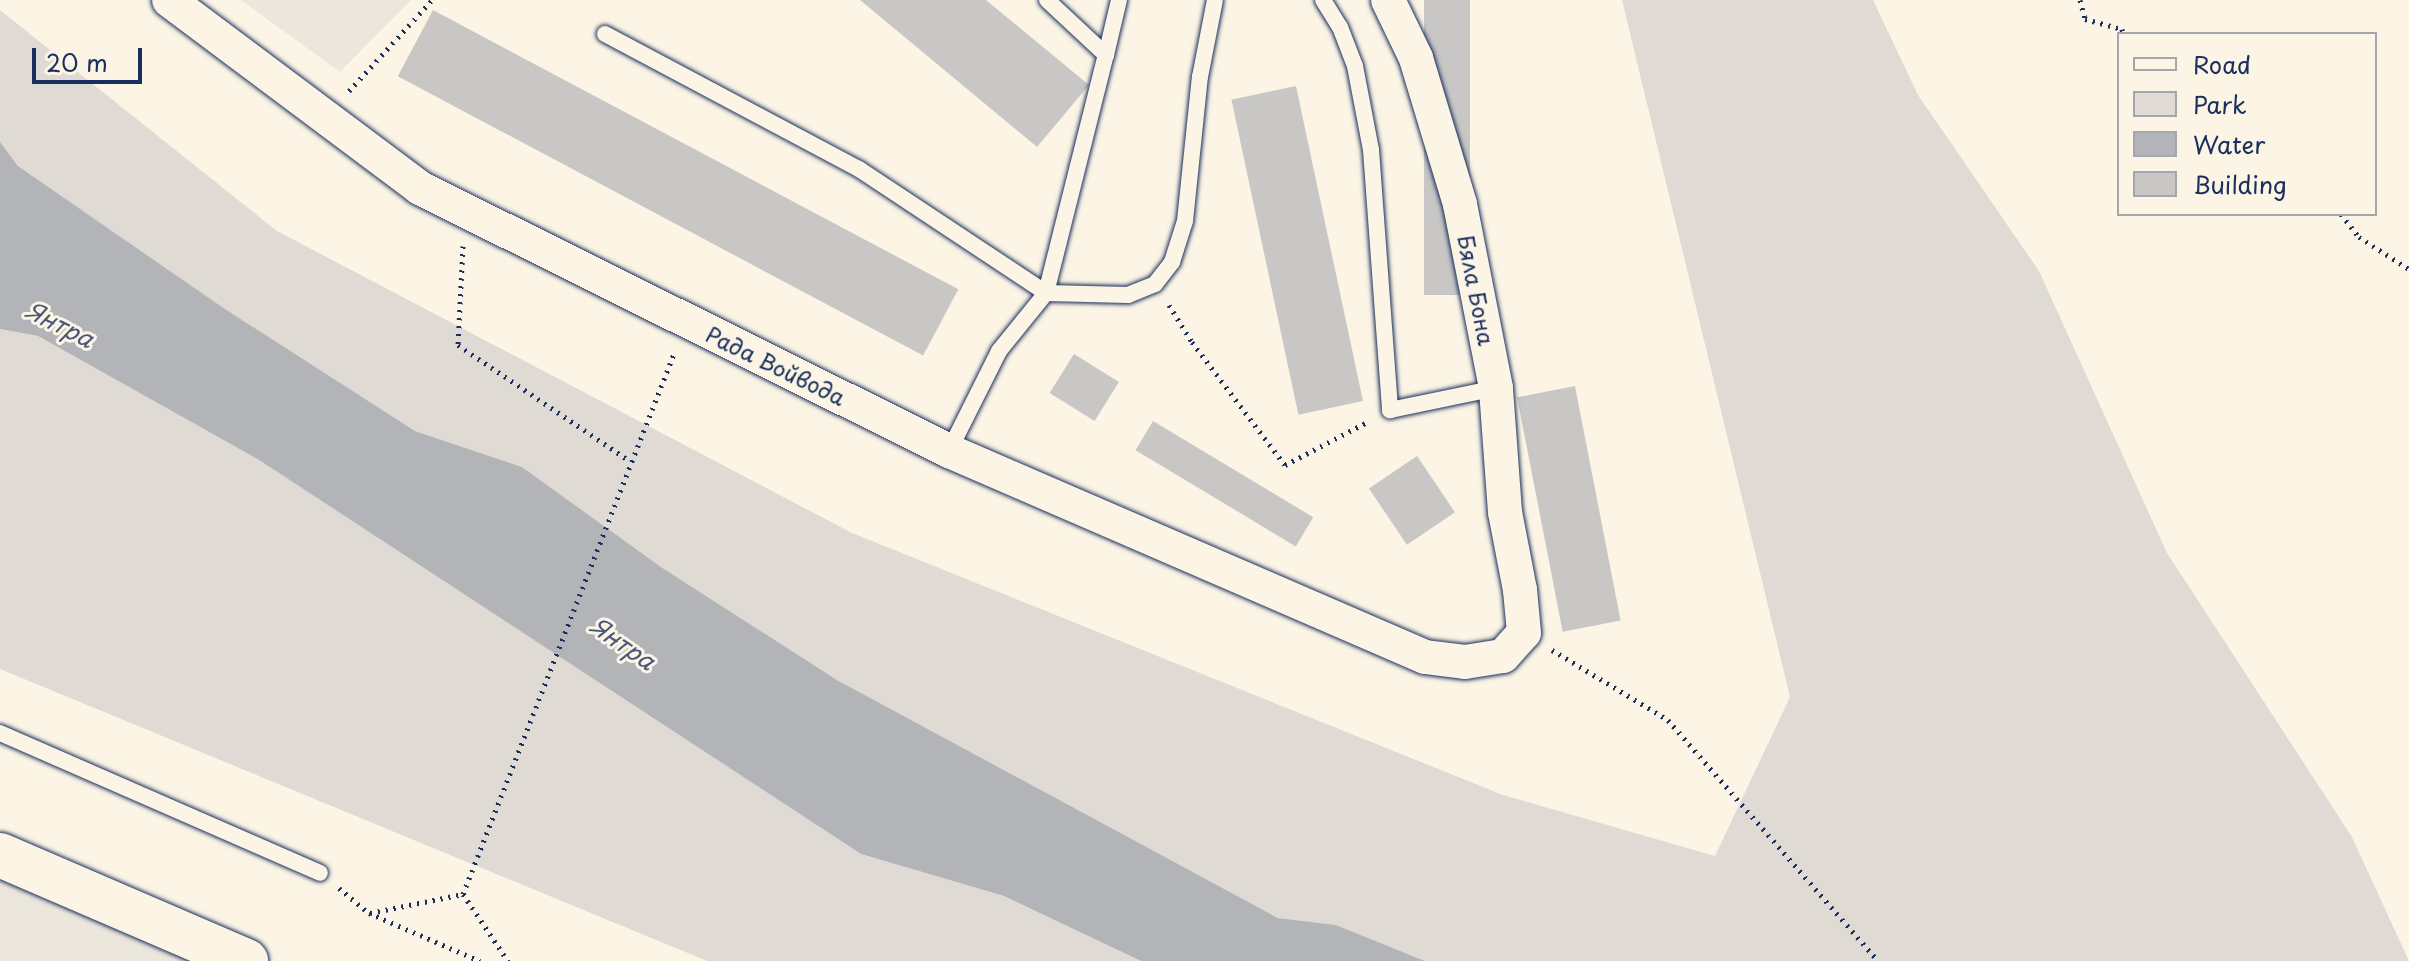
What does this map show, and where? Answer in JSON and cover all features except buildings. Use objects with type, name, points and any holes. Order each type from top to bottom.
[{"type":"main road","points":[[0,855],[246,961]]},
{"type":"street","name":"Рада Войвода","points":[[169,0],[420,188],[949,451],[1425,657],[1465,662],[1503,656],[1524,633]]},
{"type":"street","name":"Бяла Бона","points":[[1388,0],[1416,58],[1460,204],[1496,388],[1505,512],[1520,590],[1524,633]]},
{"type":"lane","points":[[1047,0],[1106,55]]},
{"type":"lane","points":[[949,451],[999,351],[1046,293],[1119,0]]},
{"type":"lane","points":[[605,34],[859,169],[1046,293],[1128,295],[1155,284],[1172,262],[1185,221],[1200,77],[1215,0]]},
{"type":"lane","points":[[1323,0],[1340,27],[1355,66],[1371,150],[1390,410],[1496,388]]},
{"type":"lane","points":[[0,733],[320,873]]},
{"type":"path","points":[[326,118],[432,0]]},
{"type":"path","points":[[2080,0],[2085,19],[2122,29],[2123,32]]},
{"type":"path","points":[[465,210],[458,345],[627,459]]},
{"type":"path","points":[[2343,216],[2359,237],[2409,269]]},
{"type":"path","points":[[1155,284],[1192,342],[1285,465],[1390,410]]},
{"type":"path","points":[[463,894],[687,320]]},
{"type":"path","points":[[1524,633],[1668,720],[1878,961]]},
{"type":"path","points":[[320,873],[369,913],[480,961]]},
{"type":"path","points":[[369,913],[463,894]]},
{"type":"path","points":[[463,894],[508,961]]},
{"type":"shaded area","points":[[241,0],[411,0],[340,72]]},
{"type":"shaded area","points":[[0,855],[246,961],[0,961]]},
{"type":"green space","points":[[1622,0],[1873,0],[1918,95],[2039,271],[2167,553],[2352,837],[2409,961],[1425,961],[1336,925],[1278,918],[837,680],[661,567],[522,467],[415,431],[225,309],[18,166],[0,142],[0,10],[277,231],[852,533],[1503,795],[1715,856],[1790,697]]},
{"type":"green space","points":[[0,329],[38,336],[259,460],[861,854],[1004,896],[1141,961],[707,961],[0,669]]},
{"type":"water","name":"Янтра","points":[[0,142],[18,166],[225,309],[415,431],[522,467],[661,567],[837,680],[1278,918],[1336,925],[1425,961],[1141,961],[1004,896],[861,854],[259,460],[38,336],[0,329]]}]
